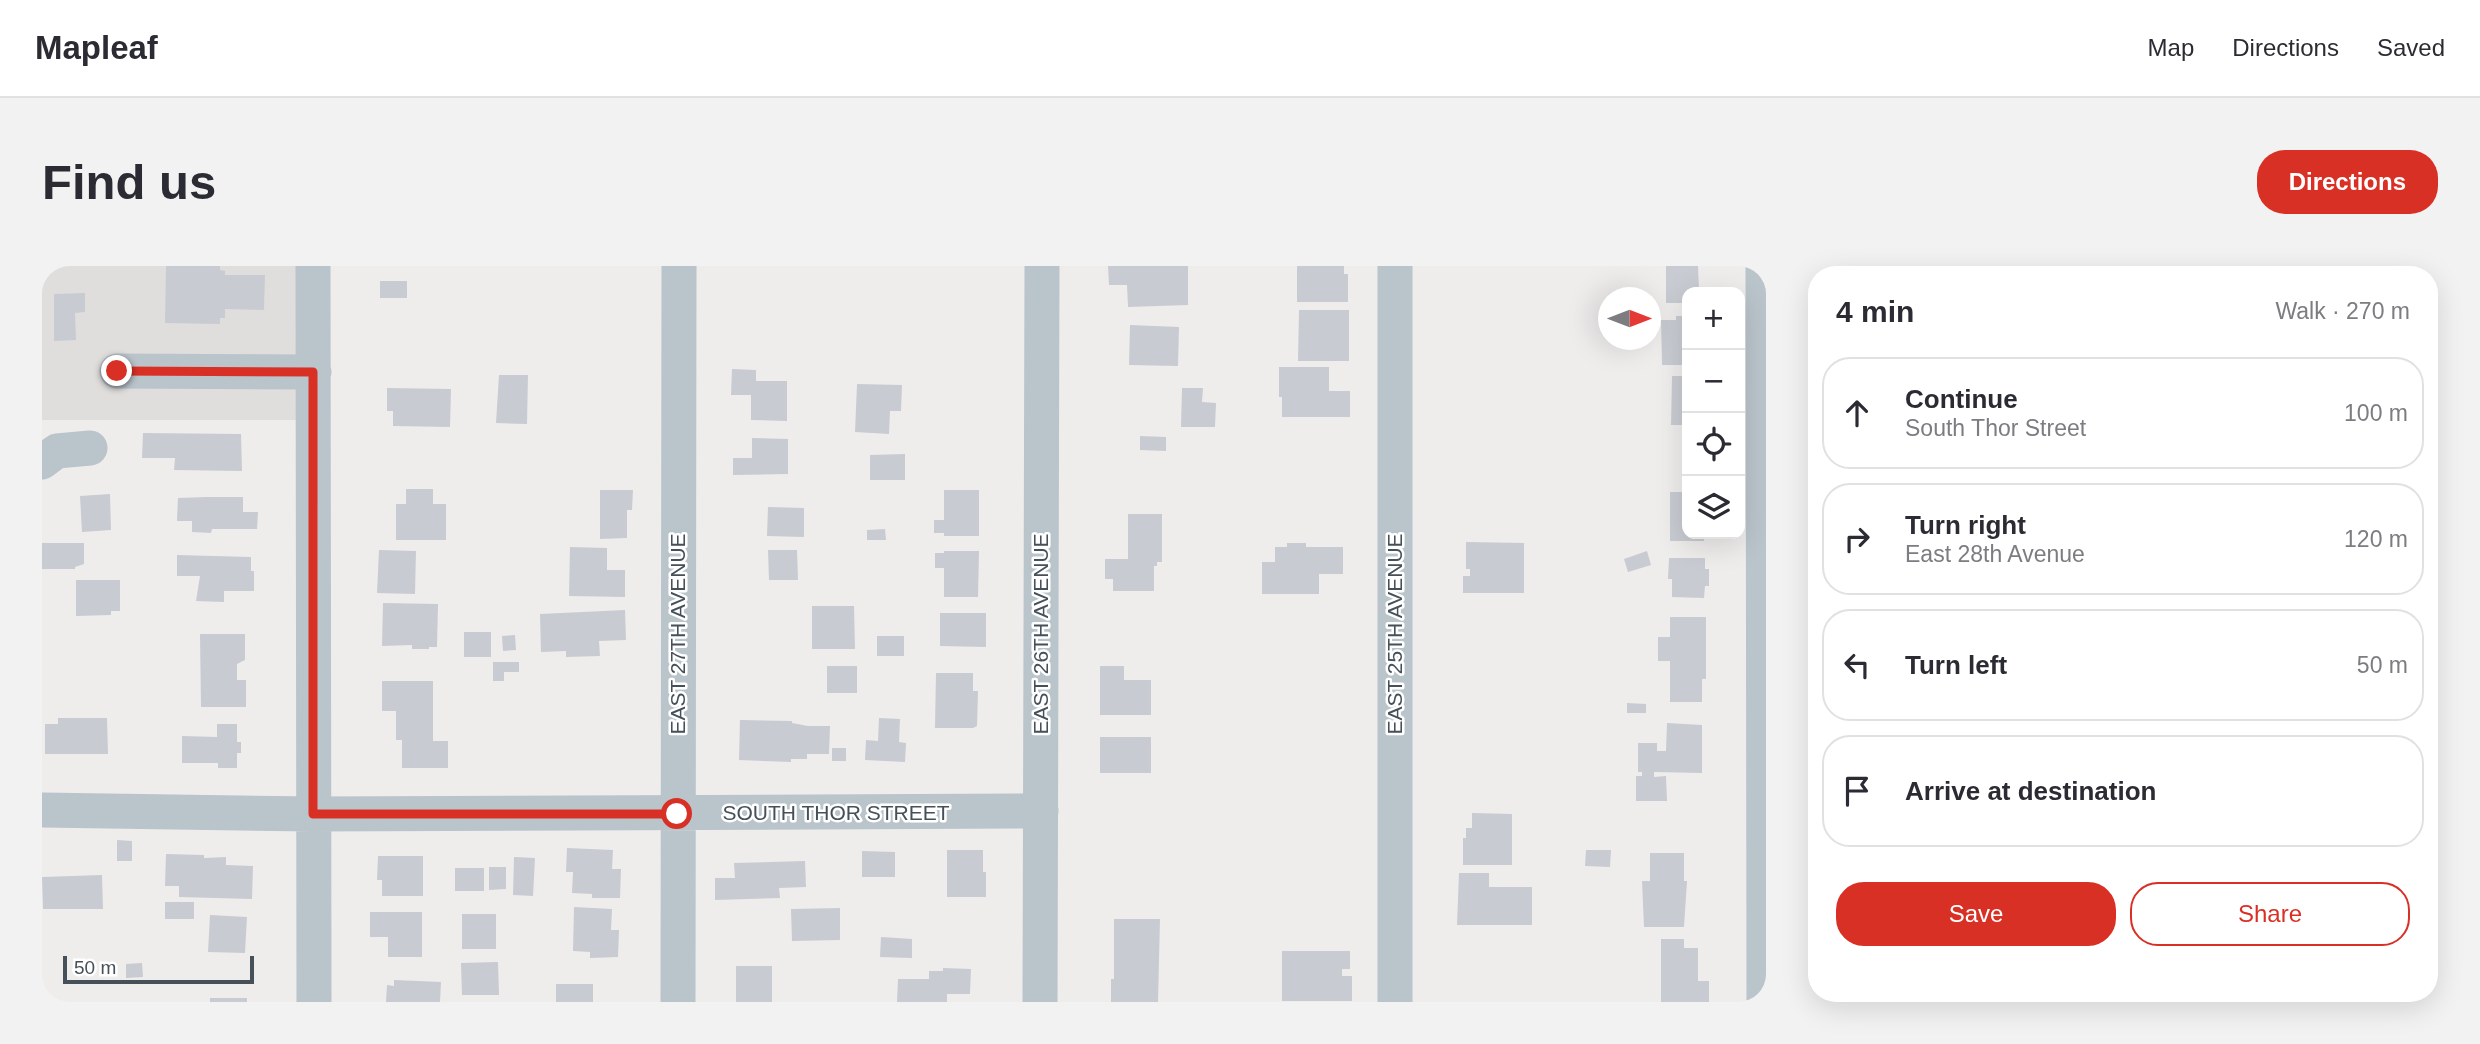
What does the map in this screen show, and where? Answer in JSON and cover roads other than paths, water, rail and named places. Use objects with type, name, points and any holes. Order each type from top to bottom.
[{"type":"street","points":[[313,266],[314,1002]]},
{"type":"street","name":"EAST 27TH AVENUE","points":[[678,1002],[679,266]]},
{"type":"street","name":"EAST 26TH AVENUE","points":[[1040,1002],[1042,266]]},
{"type":"street","name":"EAST 25TH AVENUE","points":[[1395,266],[1395,1002]]},
{"type":"street","points":[[1763,266],[1766,814],[1763,1002]]},
{"type":"street","points":[[117,371],[313,372]]},
{"type":"street","points":[[42,462],[57,451],[90,448]]},
{"type":"street","name":"SOUTH THOR STREET","points":[[42,810],[313,814],[1041,811]]}]
